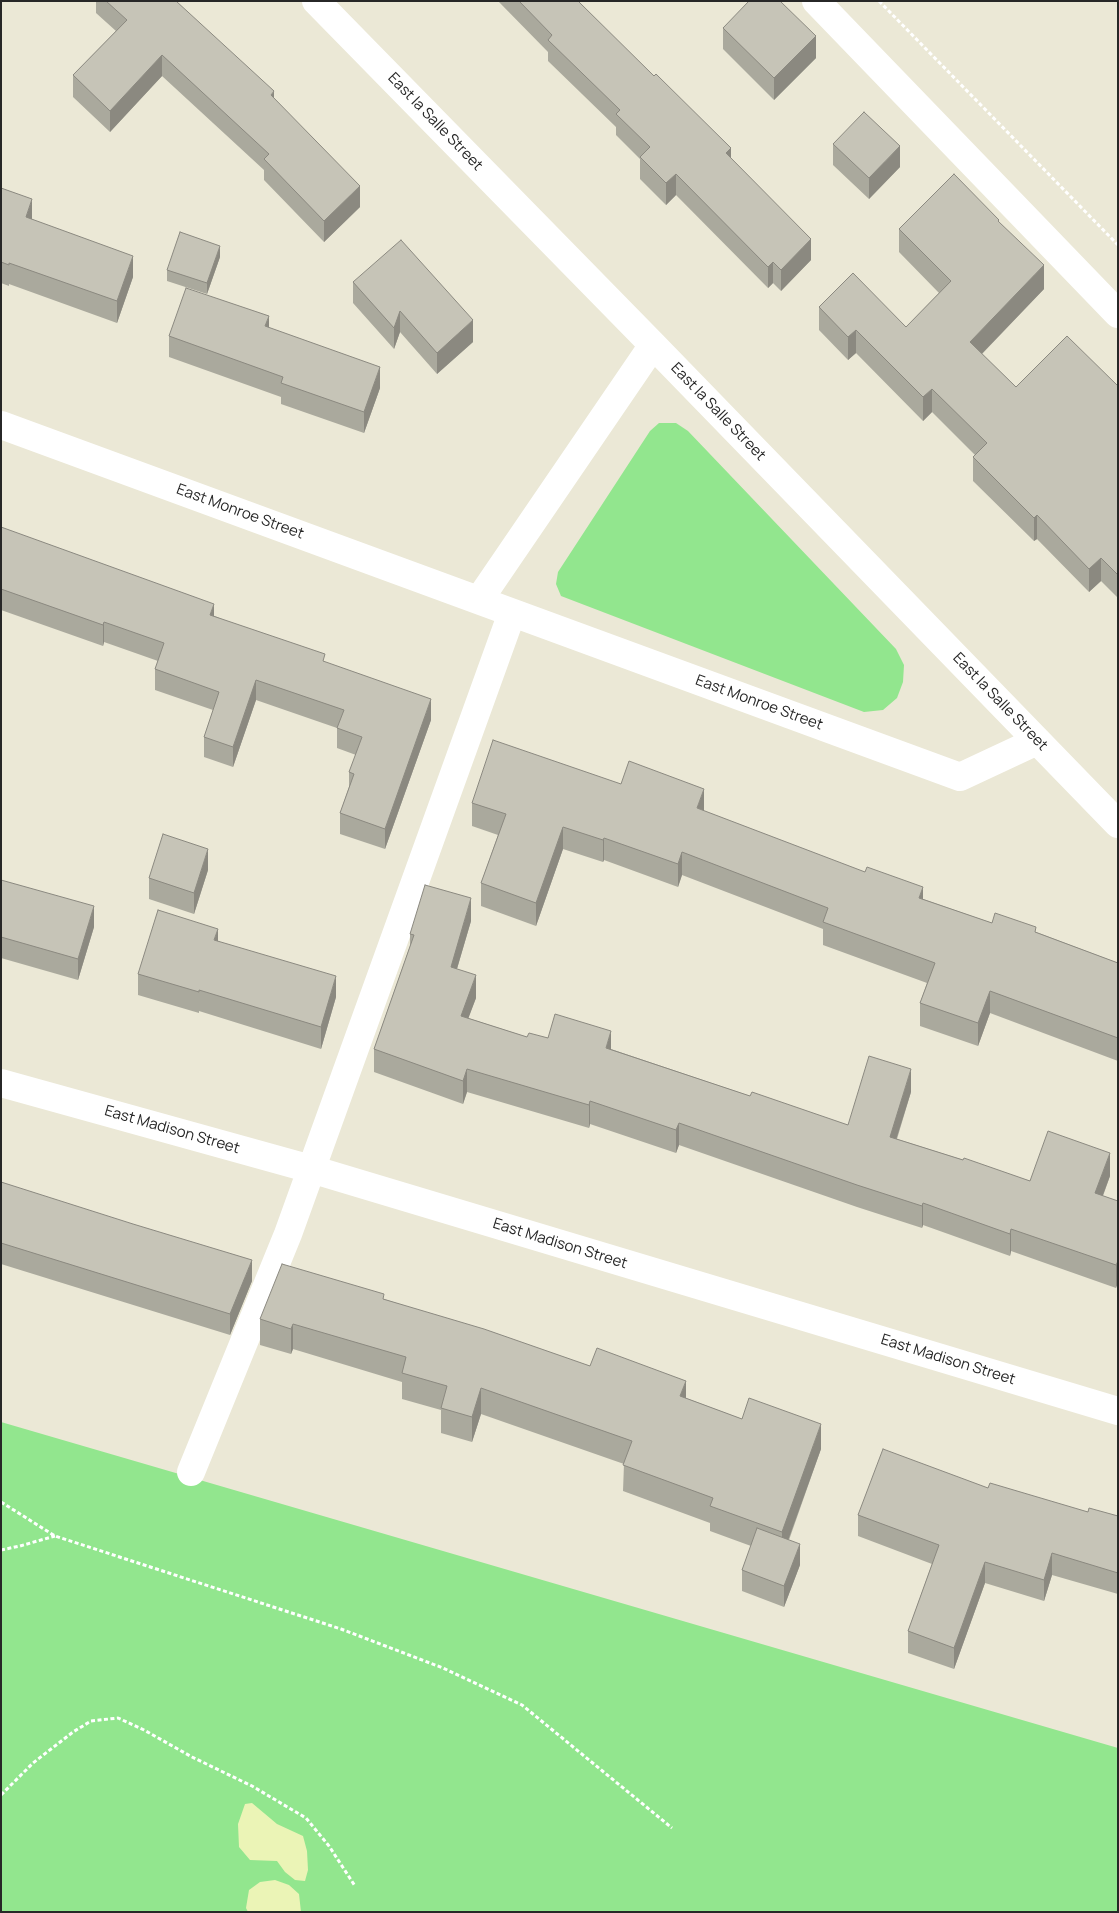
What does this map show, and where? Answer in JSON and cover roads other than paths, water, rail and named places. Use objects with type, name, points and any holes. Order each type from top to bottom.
[{"type":"street","name":"East la Salle Street","points":[[316,1],[1118,824]]},
{"type":"street","points":[[816,1],[1118,314]]},
{"type":"street","points":[[479,600],[653,345]]},
{"type":"street","name":"East Monroe Street","points":[[1,425],[960,776],[1037,741]]},
{"type":"street","points":[[191,1472],[288,1234],[512,613]]},
{"type":"street","name":"East Madison Street","points":[[1,1083],[311,1169],[1118,1410]]}]
